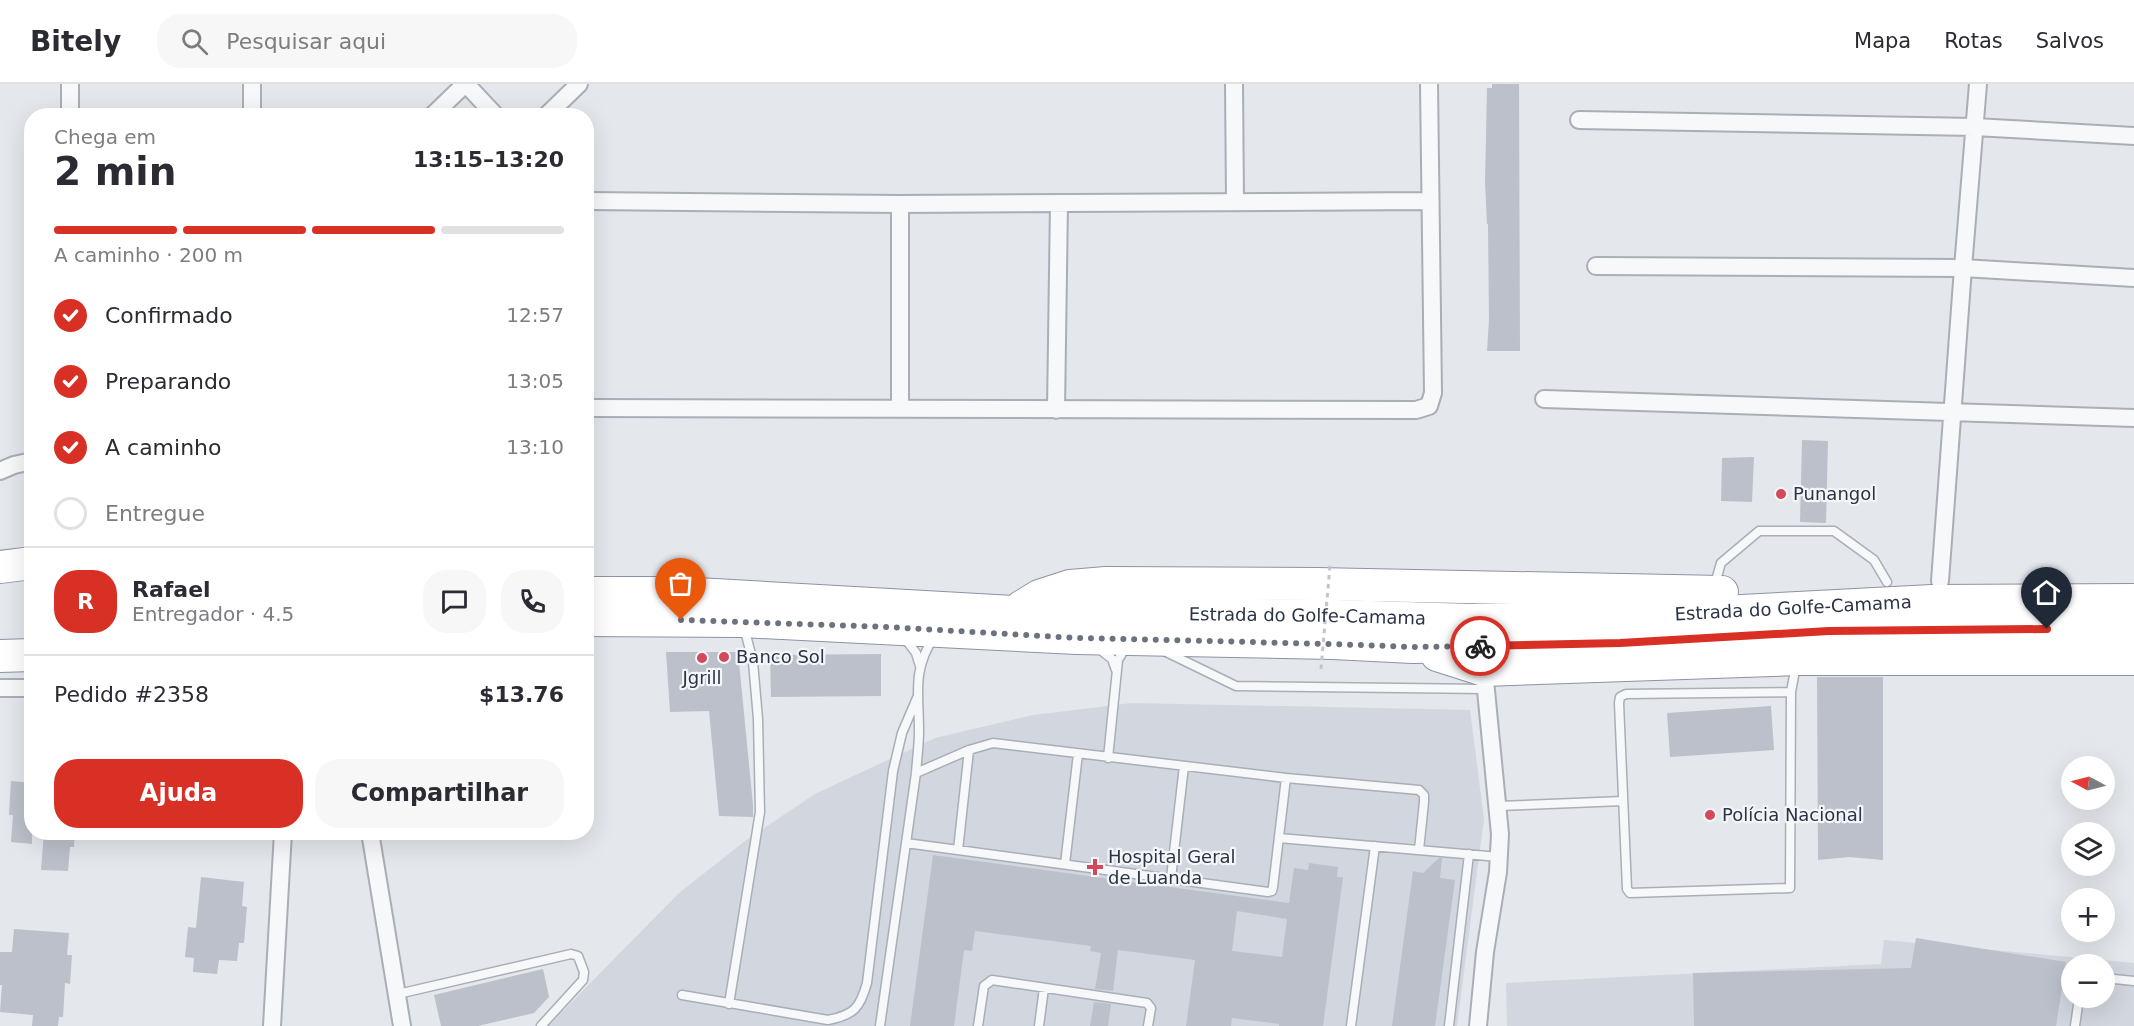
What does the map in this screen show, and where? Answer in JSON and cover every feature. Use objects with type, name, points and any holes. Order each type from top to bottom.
[{"type":"highway","points":[[1013,612],[1039,596],[1070,586],[1106,583],[1713,592],[1940,581],[2134,585]]},
{"type":"highway","name":"Estrada do Golfe-Camama","points":[[594,593],[679,593],[1013,612],[1337,616],[1472,621],[1586,619],[1932,601],[2134,600]]},
{"type":"highway","name":"Estrada do Golfe-Camama","points":[[594,620],[742,621],[1077,638],[1413,647],[1620,643],[1829,631],[2134,627]]},
{"type":"highway","points":[[1413,647],[1485,680],[1798,659],[2134,659]]},
{"type":"street","points":[[69,84],[70,108]]},
{"type":"street","points":[[252,84],[252,108]]},
{"type":"street","points":[[440,108],[466,84],[488,108]]},
{"type":"street","points":[[554,108],[579,84]]},
{"type":"street","points":[[1234,84],[1236,201]]},
{"type":"street","points":[[594,408],[1416,410],[1429,406],[1433,393],[1429,84]]},
{"type":"street","points":[[1940,581],[1978,84]]},
{"type":"street","points":[[1580,120],[1975,127],[2134,136]]},
{"type":"street","points":[[594,201],[900,204],[1430,201]]},
{"type":"street","points":[[1056,410],[1059,203]]},
{"type":"street","points":[[900,204],[900,409]]},
{"type":"street","points":[[1596,266],[1963,268],[2134,278]]},
{"type":"street","points":[[1544,399],[2134,418]]},
{"type":"street","points":[[0,471],[24,463]]},
{"type":"street","points":[[1478,1026],[1485,951],[1499,857],[1498,806],[1485,680]]},
{"type":"street","points":[[0,687],[24,688]]},
{"type":"street","points":[[272,1026],[283,840]]},
{"type":"street","points":[[371,840],[402,1026]]},
{"type":"lane","points":[[1713,592],[1721,563],[1759,531],[1834,531],[1874,560],[1887,582]]},
{"type":"lane","points":[[729,1004],[760,812],[758,719],[753,662],[742,621]]},
{"type":"lane","points":[[888,627],[904,637],[916,652],[920,666]]},
{"type":"lane","points":[[880,1026],[916,773],[919,732],[917,698],[920,666],[935,636],[946,631],[958,631]]},
{"type":"lane","points":[[1077,638],[1102,650],[1112,659],[1117,670]]},
{"type":"lane","points":[[1108,758],[1117,670],[1123,652],[1129,644],[1138,639],[1236,686],[1485,680]]},
{"type":"lane","points":[[1791,692],[1626,694],[1620,697],[1627,889],[1630,893],[1790,888],[1791,692],[1798,659]]},
{"type":"lane","points":[[682,995],[828,1020],[843,1017],[855,1010],[862,1000],[867,983],[893,771],[902,733],[917,698]]},
{"type":"lane","points":[[916,773],[969,750],[993,743],[1286,778],[1419,790],[1424,795],[1419,850]]},
{"type":"lane","points":[[958,850],[969,750]]},
{"type":"lane","points":[[1065,864],[1078,754]]},
{"type":"lane","points":[[1171,878],[1184,766]]},
{"type":"lane","points":[[906,843],[1272,891],[1286,778]]},
{"type":"lane","points":[[1498,806],[1623,801]]},
{"type":"lane","points":[[1279,838],[1499,857]]},
{"type":"lane","points":[[1351,1026],[1375,846]]},
{"type":"lane","points":[[1449,1026],[1470,854]]},
{"type":"lane","points":[[398,994],[571,954],[578,956],[584,972],[583,980],[541,1026]]},
{"type":"lane","points":[[2115,979],[2134,981]]},
{"type":"lane","points":[[978,1026],[984,986],[992,980],[1147,1004],[1151,1008],[1148,1026]]},
{"type":"lane","points":[[1038,1026],[1044,988]]},
{"type":"lane","points":[[2075,1026],[2078,1008]]},
{"type":"path","points":[[1321,669],[1330,565]]},
{"type":"shaded area","name":"Hospital Geral de Luanda","points":[[1132,703],[1470,710],[1484,819],[1457,1026],[548,1026],[679,893],[745,841],[815,794],[935,738],[1033,715]]},
{"type":"shaded area","points":[[1884,940],[2061,956],[2061,1008],[2115,1008],[2115,961],[2134,963],[2134,1026],[1507,1026],[1506,983],[1881,964]]},
{"type":"building","points":[[1492,84],[1519,84],[1520,351],[1487,351],[1488,224],[1485,182],[1487,88],[1492,88]]},
{"type":"building","points":[[1802,440],[1828,441],[1826,523],[1800,522]]},
{"type":"building","points":[[1754,457],[1752,502],[1721,501],[1722,458]]},
{"type":"building","points":[[666,652],[738,652],[753,817],[719,816],[709,711],[670,712]]},
{"type":"building","points":[[881,654],[881,696],[771,697],[770,655]]},
{"type":"building","points":[[1817,677],[1883,677],[1883,860],[1849,857],[1818,860]]},
{"type":"building","points":[[1771,706],[1774,750],[1670,757],[1667,713]]},
{"type":"building","points":[[11,781],[24,782],[24,840],[32,840],[32,844],[11,842],[13,815],[9,815]]},
{"type":"building","points":[[43,840],[74,840],[74,847],[70,847],[68,871],[41,870]]},
{"type":"building","points":[[933,855],[1289,903],[1294,868],[1308,870],[1309,863],[1338,867],[1337,877],[1343,877],[1323,1026],[1279,1026],[1279,1024],[1232,1018],[1231,1026],[1186,1026],[1195,960],[1118,950],[1113,991],[1095,989],[1101,953],[1090,951],[1091,946],[975,931],[972,951],[964,950],[954,1026],[910,1026]],"holes":[[[1237,911],[1287,919],[1282,957],[1232,951]]]},
{"type":"building","points":[[1439,858],[1442,858],[1440,878],[1455,880],[1435,1026],[1392,1026],[1413,871],[1423,873]]},
{"type":"building","points":[[201,877],[244,882],[242,906],[247,907],[244,943],[239,943],[237,961],[219,960],[217,974],[193,972],[194,958],[185,957],[188,927],[196,928]]},
{"type":"building","points":[[14,929],[69,933],[67,955],[72,955],[70,984],[65,983],[63,1017],[59,1017],[58,1026],[32,1026],[33,1015],[0,1012],[2,985],[0,985],[0,952],[12,952]]},
{"type":"building","points":[[1916,938],[2061,961],[2061,994],[2056,1026],[1694,1026],[1693,973],[1911,968]]},
{"type":"building","points":[[543,969],[549,997],[534,1013],[478,1026],[441,1026],[434,995]]},
{"type":"building","points":[[1094,1002],[1111,1004],[1108,1026],[1090,1026]]},
{"type":"way so far","points":[[681,620],[888,627],[1077,638],[1413,647],[1480,646]]},
{"type":"place","name":"Punangol","points":[[1781,494]]},
{"type":"place","name":"Banco Sol","points":[[724,657]]},
{"type":"place","name":"Jgrill","points":[[702,658]]},
{"type":"place","name":"Polícia Nacional","points":[[1710,815]]},
{"type":"place","name":"Hospital Geral de Luanda","points":[[1095,867]]},
{"type":"route","points":[[1480,646],[1620,643],[1829,631],[2047,629]]}]
